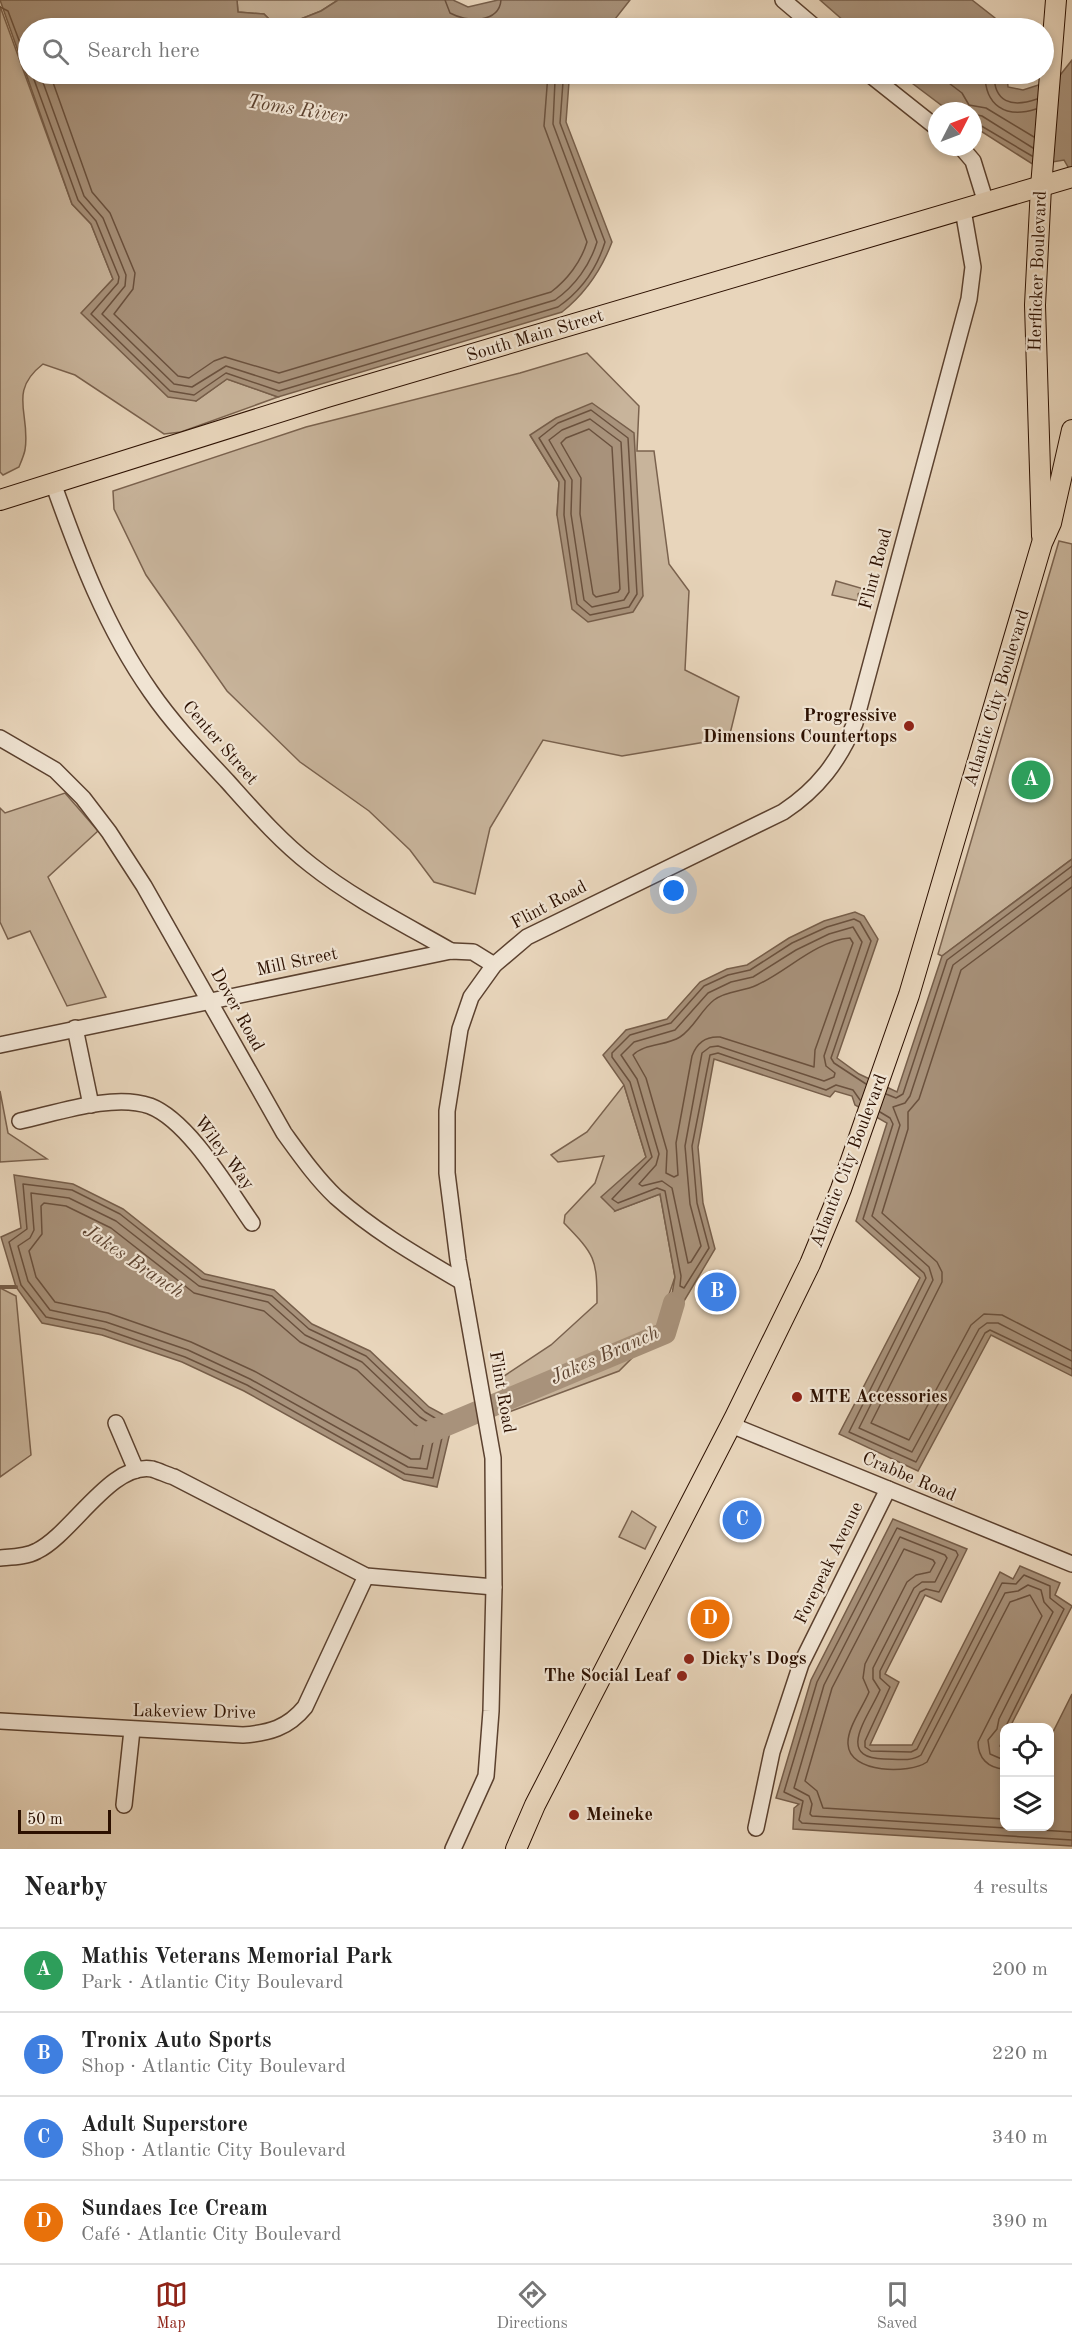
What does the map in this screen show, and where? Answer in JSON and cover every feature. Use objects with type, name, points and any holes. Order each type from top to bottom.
[{"type":"main road","name":"Herflicker Boulevard","points":[[1054,22],[1056,0]]},
{"type":"main road","name":"Herflicker Boulevard","points":[[1042,543],[1035,350],[1042,178],[1049,84]]},
{"type":"main road","name":"South Main Street","points":[[0,500],[327,397],[986,203],[1042,178],[1068,178]]},
{"type":"main road","name":"Atlantic City Boulevard","points":[[516,1849],[535,1805],[731,1425],[810,1264],[861,1134],[891,1047],[981,756],[1042,543],[1051,523],[1072,430]]},
{"type":"street","points":[[783,0],[804,18]]},
{"type":"street","points":[[882,84],[928,121]]},
{"type":"street","points":[[969,156],[973,161],[986,203]]},
{"type":"street","name":"Flint Road","points":[[456,1842],[486,1776],[491,1711],[494,1587],[493,1458],[449,1205],[447,1111],[460,1029],[471,997],[494,965],[510,949],[549,925],[783,812],[815,788],[843,752],[855,723],[969,299],[973,267],[963,210]]},
{"type":"street","name":"Center Street","points":[[53,483],[78,552],[124,651],[152,694],[190,741],[272,831],[311,866],[355,895],[451,951]]},
{"type":"street","name":"Dover Road","points":[[0,738],[55,770],[83,798],[144,886],[284,1133],[309,1167],[335,1196],[366,1221],[462,1282]]},
{"type":"street","name":"Mill Street","points":[[0,1045],[451,951],[473,952],[494,965]]},
{"type":"street","points":[[75,1028],[91,1105]]},
{"type":"street","name":"Wiley Way","points":[[20,1121],[91,1105],[133,1103],[149,1106],[168,1116],[185,1131],[252,1223]]},
{"type":"street","points":[[116,1424],[136,1470]]},
{"type":"street","name":"Crabbe Road","points":[[731,1425],[1072,1564]]},
{"type":"street","points":[[0,1558],[28,1555],[56,1539],[103,1491],[136,1470],[151,1469],[174,1477],[366,1576],[494,1587]]},
{"type":"street","name":"Forepeak Avenue","points":[[756,1828],[772,1752],[801,1664],[888,1489]]},
{"type":"street","name":"Lakeview Drive","points":[[0,1721],[243,1735],[278,1730],[292,1721],[305,1707],[366,1576]]},
{"type":"street","points":[[124,1805],[132,1730]]},
{"type":"shaded area","points":[[237,0],[338,0],[321,11],[303,18],[268,18],[264,14],[238,12]]},
{"type":"shaded area","points":[[0,6],[18,56],[18,84],[28,84],[72,204],[91,224],[113,279],[82,313],[196,401],[227,379],[278,397],[181,432],[164,434],[75,375],[43,364],[32,374],[23,394],[26,437],[21,463],[19,467],[3,475],[0,472]]},
{"type":"shaded area","points":[[587,353],[639,406],[637,451],[654,451],[669,564],[689,591],[685,670],[739,697],[729,738],[622,756],[543,740],[490,828],[475,894],[434,882],[410,850],[369,811],[300,762],[227,691],[146,575],[114,509],[113,491],[306,427],[520,373]],"holes":[[[530,435],[643,596],[557,515],[559,482]]]},
{"type":"shaded area","points":[[1059,541],[1072,544],[1072,859],[942,956],[938,954]]},
{"type":"shaded area","points":[[836,581],[864,589],[858,594],[859,601],[832,595]]},
{"type":"shaded area","points":[[65,793],[98,831],[48,877],[106,997],[67,1006],[30,931],[8,939],[0,922],[0,808],[5,813]]},
{"type":"shaded area","points":[[624,1085],[646,1157],[615,1211],[660,1194],[675,1277],[655,1335],[619,1371],[509,1412],[501,1381],[504,1376],[551,1345],[597,1303],[595,1266],[592,1258],[564,1223],[565,1215],[595,1183],[604,1156],[558,1162],[551,1155],[587,1132]]},
{"type":"shaded area","points":[[0,1091],[8,1133],[47,1159],[0,1162]]},
{"type":"shaded area","points":[[0,1288],[16,1296],[31,1455],[0,1477]]},
{"type":"shaded area","points":[[632,1511],[656,1527],[645,1549],[619,1537]]},
{"type":"water","points":[[0,0],[237,0],[238,12],[264,14],[268,18],[18,18],[18,51]]},
{"type":"water","points":[[338,0],[453,0],[468,7],[498,0],[630,0],[616,18],[303,18],[321,11]]},
{"type":"water","points":[[820,0],[972,0],[995,18],[841,18]]},
{"type":"water","points":[[1072,60],[1072,174],[1064,160],[1034,165],[982,132],[982,102],[937,102],[913,84],[1008,84],[1008,87],[1023,90],[1042,84],[1054,84],[1054,80]]},
{"type":"water","name":"Toms River","points":[[30,84],[569,84],[566,122],[612,242],[592,281],[562,312],[278,397],[227,379],[196,401],[168,397],[81,313],[113,279],[91,224],[72,204]]},
{"type":"water","points":[[592,403],[634,433],[643,596],[633,612],[588,622],[572,609],[557,515],[559,482],[530,435],[556,418]]},
{"type":"water","points":[[1072,859],[1072,1376],[991,1335],[918,1471],[839,1434],[920,1278],[856,1221],[887,1123],[855,1105],[852,1096],[835,1091],[830,1097],[714,1059],[698,1147],[703,1203],[715,1249],[665,1333],[675,1277],[660,1194],[615,1211],[601,1197],[646,1157],[624,1085],[603,1055],[626,1030],[667,1019],[700,982],[727,969],[747,965],[789,938],[824,921],[855,912],[864,916],[878,939],[837,1058],[859,1074],[897,1092],[942,956]]},
{"type":"water","points":[[14,1175],[73,1184],[123,1209],[205,1274],[274,1290],[312,1324],[370,1351],[429,1407],[453,1420],[437,1487],[404,1480],[244,1391],[182,1362],[102,1335],[42,1323],[16,1287],[1,1237],[21,1228]]},
{"type":"water","points":[[893,1519],[967,1549],[941,1602],[925,1595],[885,1674],[899,1682],[870,1745],[912,1745],[1000,1572],[1013,1579],[1020,1566],[1060,1583],[1055,1595],[1072,1606],[1012,1723],[1000,1723],[1000,1831],[1054,1831],[1054,1730],[1072,1694],[1072,1846],[793,1829],[794,1808],[799,1804],[776,1798],[811,1680]]},
{"type":"waterway","name":"Jakes Branch","points":[[0,1287],[16,1287]]},
{"type":"waterway","name":"Jakes Branch","points":[[425,1434],[665,1333],[674,1303]]},
{"type":"place","name":"Progressive Dimensions Countertops","points":[[909,726]]},
{"type":"place","name":"Mathis Veterans Memorial Park","points":[[1031,780]]},
{"type":"place","name":"Tronix Auto Sports","points":[[717,1292]]},
{"type":"place","name":"MTE Accessories","points":[[797,1397]]},
{"type":"place","name":"Adult Superstore","points":[[742,1520]]},
{"type":"place","name":"Sundaes Ice Cream","points":[[710,1619]]},
{"type":"place","name":"Dicky's Dogs","points":[[689,1659]]},
{"type":"place","name":"The Social Leaf","points":[[682,1676]]},
{"type":"place","name":"Meineke","points":[[574,1815]]}]
